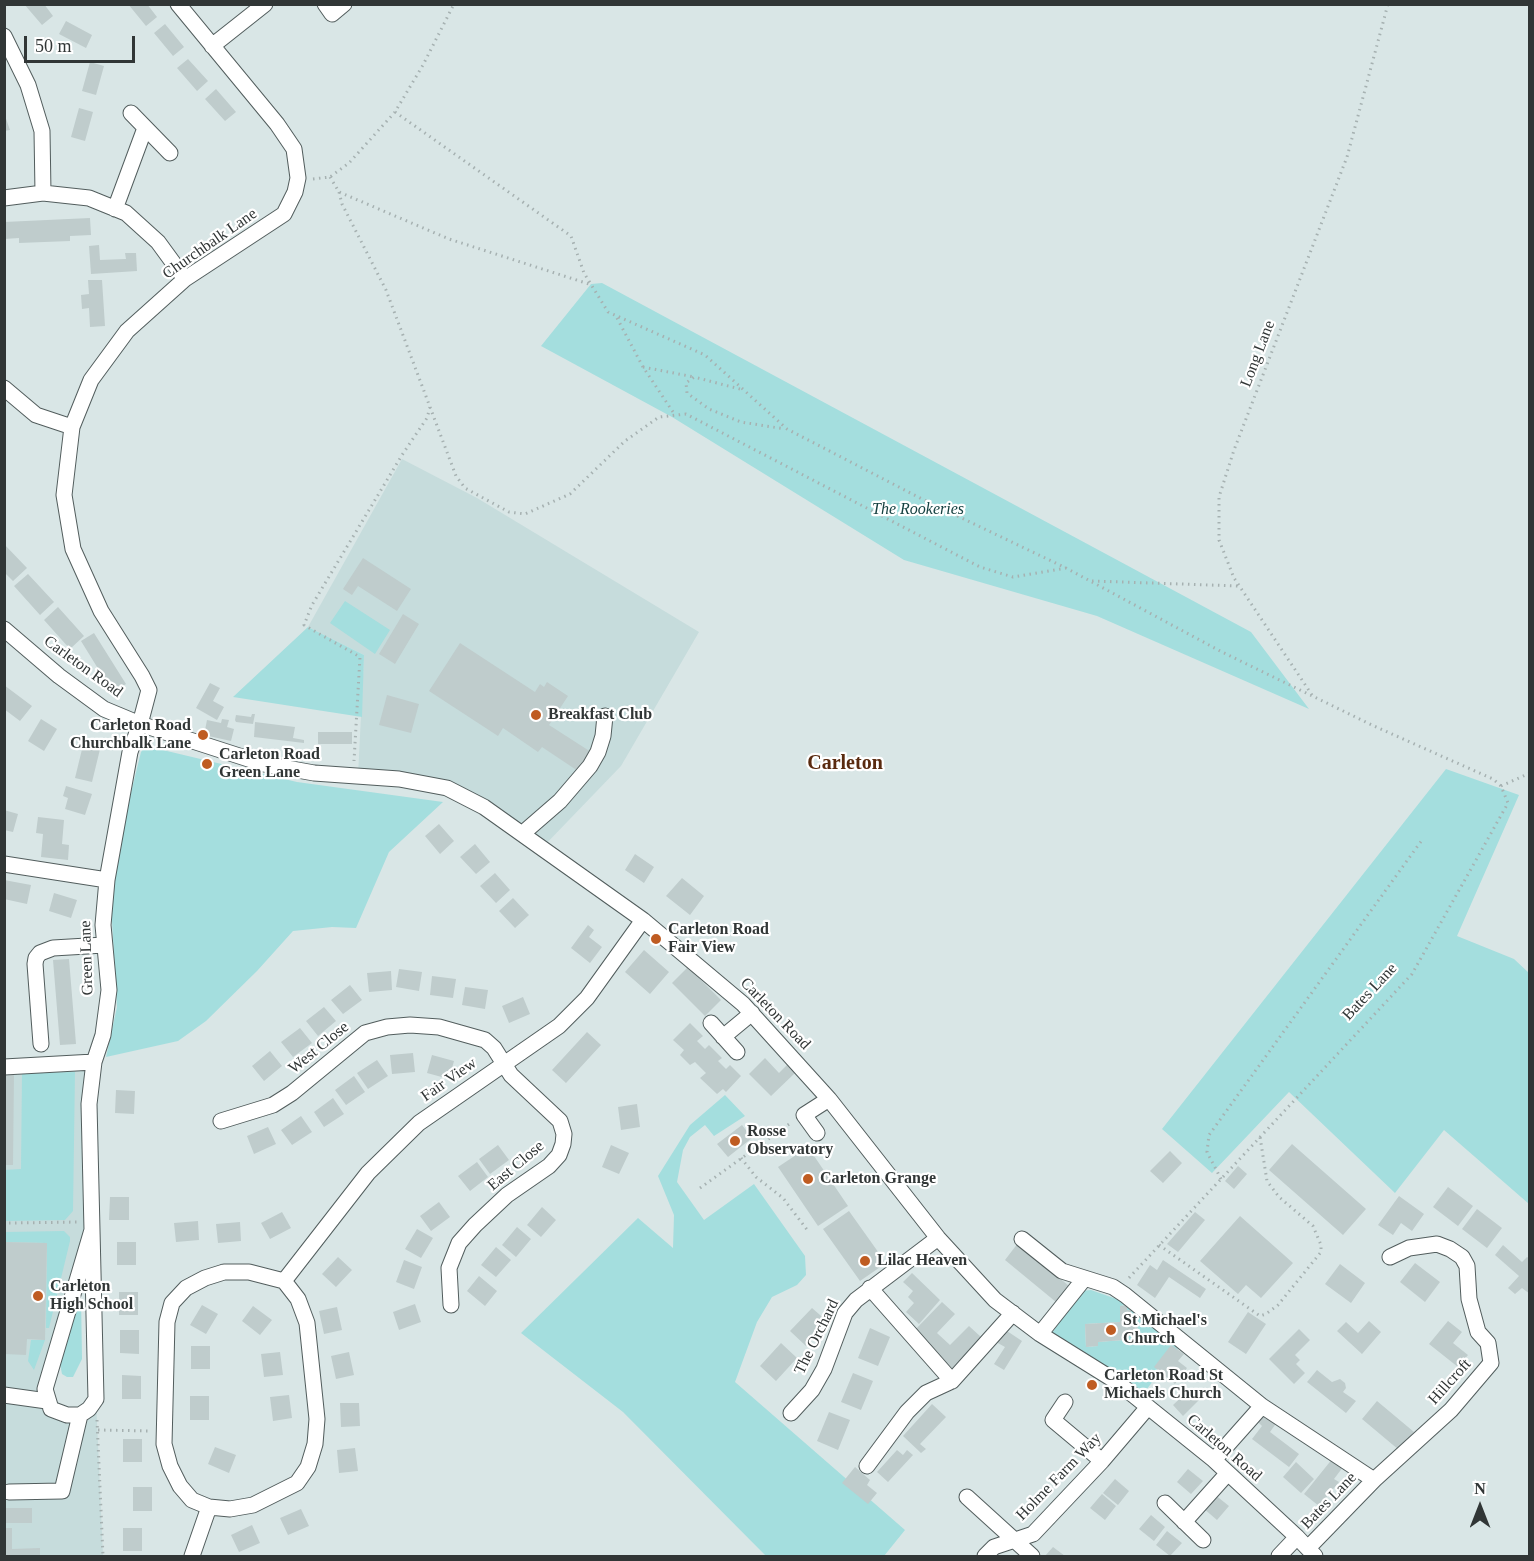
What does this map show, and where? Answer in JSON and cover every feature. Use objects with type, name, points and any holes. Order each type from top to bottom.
[{"type":"street","name":"Churchbalk Lane","points":[[140,724],[149,690],[101,611],[73,549],[64,495],[72,427],[91,380],[127,331],[185,279],[284,214],[295,192],[298,178],[294,149],[277,124],[178,4]]},
{"type":"street","points":[[212,46],[265,4]]},
{"type":"street","points":[[325,4],[332,14],[344,4]]},
{"type":"street","points":[[4,36],[28,85],[42,131],[43,193]]},
{"type":"street","points":[[131,113],[170,153]]},
{"type":"street","points":[[115,209],[146,128]]},
{"type":"street","points":[[4,198],[43,193],[89,198],[126,213],[158,242],[185,279]]},
{"type":"street","points":[[4,388],[36,415],[72,427]]},
{"type":"street","name":"Carleton Road","points":[[4,629],[59,676],[104,709],[140,724],[264,764],[314,773],[399,779],[447,788],[484,807],[643,920],[735,997],[829,1099],[938,1238],[995,1300],[1040,1334],[1117,1382],[1214,1460],[1307,1547]]},
{"type":"street","points":[[522,834],[560,801],[590,766],[598,753],[605,716]]},
{"type":"street","name":"Green Lane","points":[[96,1399],[89,1104],[94,1062],[103,1035],[109,990],[103,925],[107,880],[130,752],[140,724]]},
{"type":"street","points":[[4,864],[107,880]]},
{"type":"street","name":"Fair View","points":[[285,1281],[368,1173],[419,1123],[559,1026],[587,998],[643,920]]},
{"type":"street","points":[[41,1044],[34,964],[36,958],[40,953],[53,948],[104,945]]},
{"type":"street","points":[[723,1037],[752,1013]]},
{"type":"street","points":[[711,1023],[737,1052]]},
{"type":"street","name":"West Close","points":[[221,1121],[273,1105],[292,1093],[365,1033],[387,1027],[410,1025],[439,1027],[485,1040],[494,1048],[504,1063]]},
{"type":"street","points":[[4,1067],[94,1062]]},
{"type":"street","name":"East Close","points":[[451,1305],[449,1268],[459,1243],[507,1195],[549,1166],[559,1155],[563,1144],[564,1134],[560,1121],[511,1075],[504,1063]]},
{"type":"street","points":[[817,1132],[804,1115],[829,1099]]},
{"type":"street","name":"Green Lane","points":[[47,1401],[45,1389],[92,1226]]},
{"type":"street","name":"The Orchard","points":[[791,1413],[812,1390],[824,1369],[845,1313],[870,1288],[938,1238]]},
{"type":"street","name":"Bates Lane","points":[[1022,1239],[1062,1271],[1113,1287],[1125,1295],[1262,1406],[1374,1480],[1307,1547],[1279,1557]]},
{"type":"street","name":"Hillcroft","points":[[1374,1480],[1451,1410],[1491,1364],[1488,1343],[1478,1332],[1469,1299],[1467,1266],[1462,1257],[1437,1244],[1409,1248],[1390,1257]]},
{"type":"street","points":[[224,1272],[249,1272],[285,1281],[298,1299],[307,1323],[317,1419],[315,1444],[308,1467],[297,1483],[253,1505],[230,1509],[209,1507],[192,1500],[180,1486],[170,1466],[164,1444],[167,1322],[172,1303],[186,1288],[204,1278],[224,1272]]},
{"type":"street","points":[[1040,1334],[1084,1279]]},
{"type":"street","points":[[870,1288],[951,1381]]},
{"type":"street","points":[[867,1466],[907,1412],[926,1393],[951,1381],[1013,1313]]},
{"type":"street","points":[[4,1395],[47,1401],[51,1409],[67,1415],[80,1415],[89,1409],[96,1399]]},
{"type":"street","points":[[1065,1402],[1053,1420],[1102,1461]]},
{"type":"street","points":[[1214,1460],[1262,1406]]},
{"type":"street","name":"Holme Farm Way","points":[[985,1557],[994,1547],[1033,1534],[1102,1461],[1148,1407]]},
{"type":"street","points":[[9,1492],[62,1491],[80,1415]]},
{"type":"street","points":[[1184,1522],[1227,1474]]},
{"type":"street","points":[[967,1497],[1032,1557]]},
{"type":"street","points":[[1165,1503],[1203,1540]]},
{"type":"street","points":[[192,1557],[209,1507]]},
{"type":"path","points":[[298,178],[330,177],[349,163],[395,112],[423,65],[454,4]]},
{"type":"path","name":"Long Lane","points":[[1313,696],[1234,578],[1219,540],[1219,497],[1234,450],[1347,158],[1388,4]]},
{"type":"path","points":[[395,112],[571,236],[584,273],[608,312],[705,355],[787,429],[922,499],[1066,568],[1222,652],[1374,726],[1493,779],[1501,786],[1530,773]]},
{"type":"path","points":[[330,177],[386,290],[456,476],[465,488],[509,512],[525,514],[570,494],[625,441],[660,417],[686,414],[980,567],[1013,577],[1066,568]]},
{"type":"path","points":[[339,192],[449,239],[591,284]]},
{"type":"path","points":[[616,316],[643,367],[676,415]]},
{"type":"path","points":[[643,367],[741,389]]},
{"type":"path","points":[[694,377],[686,383],[687,393],[709,409],[741,422],[787,429]]},
{"type":"path","points":[[354,764],[360,657],[304,625],[312,605],[402,455],[427,418],[430,407]]},
{"type":"path","points":[[1091,581],[1240,586]]},
{"type":"path","name":"Bates Lane","points":[[1113,1287],[1123,1284],[1412,974],[1508,803],[1501,786]]},
{"type":"path","points":[[1221,1179],[1207,1152],[1209,1135],[1422,840]]},
{"type":"path","points":[[700,1188],[804,1115]]},
{"type":"path","points":[[1159,1245],[1260,1316],[1278,1305],[1321,1252],[1321,1245],[1313,1226],[1279,1197],[1267,1181],[1260,1137]]},
{"type":"path","points":[[741,1158],[756,1177],[783,1198],[808,1231]]},
{"type":"path","points":[[9,1223],[92,1226]]},
{"type":"path","points":[[96,1399],[103,1557]]},
{"type":"path","points":[[98,1430],[164,1433]]},
{"type":"shaded area","points":[[402,459],[477,498],[699,632],[621,766],[542,848],[447,788],[358,776],[364,655],[308,627]]},
{"type":"shaded area","name":"Carleton High School","points":[[5,1060],[94,1062],[92,1230],[45,1389],[67,1415],[96,1399],[103,1556],[5,1556]]},
{"type":"green space","name":"The Rookeries","points":[[602,283],[1251,632],[1309,709],[1097,616],[904,560],[672,417],[541,346],[591,284]]},
{"type":"green space","points":[[345,601],[390,630],[375,654],[330,623]]},
{"type":"green space","points":[[308,627],[364,655],[362,717],[233,697]]},
{"type":"green space","points":[[146,746],[297,782],[443,802],[389,852],[356,928],[332,927],[293,931],[257,971],[206,1021],[178,1041],[106,1057],[117,1007],[111,904],[124,821],[141,752]]},
{"type":"green space","points":[[1446,769],[1519,795],[1457,936],[1514,959],[1529,973],[1529,1204],[1444,1130],[1395,1193],[1289,1092],[1212,1173],[1162,1129]]},
{"type":"green space","points":[[75,1072],[73,1211],[65,1220],[6,1221],[4,1170],[21,1169],[22,1073]]},
{"type":"green space","points":[[725,1095],[745,1116],[714,1136],[705,1125],[690,1137],[683,1150],[677,1182],[704,1220],[754,1184],[805,1256],[806,1275],[797,1285],[772,1297],[757,1322],[735,1382],[905,1530],[884,1556],[766,1556],[623,1412],[521,1333],[638,1218],[673,1248],[674,1215],[658,1176],[690,1125]]},
{"type":"green space","points":[[64,1231],[70,1237],[70,1241],[49,1328],[46,1328],[47,1243],[5,1242],[5,1232]]},
{"type":"green space","points":[[78,1289],[81,1297],[82,1359],[73,1377],[67,1377],[62,1374],[59,1359]]},
{"type":"green space","points":[[1091,1290],[1128,1303],[1178,1349],[1143,1394],[1052,1333],[1081,1291]],"holes":[[[1127,1305],[1127,1310],[1131,1311],[1131,1321],[1137,1321],[1138,1336],[1124,1336],[1124,1340],[1098,1342],[1098,1346],[1086,1347],[1085,1324],[1120,1322],[1120,1306]]]},
{"type":"green space","points":[[31,1340],[45,1340],[34,1370],[28,1361]]},
{"type":"building","points":[[24,4],[44,4],[53,16],[42,25]]},
{"type":"building","points":[[128,4],[147,4],[157,17],[146,26]]},
{"type":"building","points":[[66,21],[92,35],[86,48],[59,34]]},
{"type":"building","points":[[165,24],[184,47],[173,56],[154,33]]},
{"type":"building","points":[[188,59],[208,81],[197,91],[177,68]]},
{"type":"building","points":[[90,62],[104,66],[96,95],[82,91]]},
{"type":"building","points":[[216,89],[236,112],[225,121],[205,99]]},
{"type":"building","points":[[79,108],[93,112],[85,141],[71,137]]},
{"type":"building","points":[[4,113],[10,130],[4,131]]},
{"type":"building","points":[[90,218],[91,235],[70,236],[70,241],[19,243],[19,238],[4,239],[4,222]]},
{"type":"building","points":[[99,245],[100,260],[126,259],[125,253],[136,253],[137,271],[91,274],[89,246]]},
{"type":"building","points":[[88,280],[102,280],[105,326],[90,327],[89,308],[82,309],[81,295],[89,294]]},
{"type":"building","points":[[4,544],[27,568],[13,581],[4,572]]},
{"type":"building","points":[[363,558],[411,589],[397,611],[358,586],[352,595],[343,589]]},
{"type":"building","points":[[28,574],[54,602],[40,615],[14,586]]},
{"type":"building","points":[[58,607],[84,636],[70,649],[44,620]]},
{"type":"building","points":[[403,614],[419,624],[395,664],[379,654]]},
{"type":"building","points":[[94,633],[126,684],[116,690],[113,685],[110,688],[81,641]]},
{"type":"building","points":[[460,643],[535,692],[540,684],[544,687],[547,682],[568,696],[549,725],[591,752],[578,771],[542,747],[538,752],[503,728],[498,736],[429,691]]},
{"type":"building","points":[[210,683],[220,688],[213,701],[224,707],[217,720],[196,708]]},
{"type":"building","points":[[4,685],[32,706],[20,721],[4,709]]},
{"type":"building","points":[[387,695],[419,704],[411,733],[379,725]]},
{"type":"building","points":[[255,714],[253,724],[235,720],[236,715],[251,717]]},
{"type":"building","points":[[41,719],[57,729],[44,751],[28,741]]},
{"type":"building","points":[[222,719],[229,720],[227,727],[234,729],[231,741],[204,735],[207,720],[221,723]]},
{"type":"building","points":[[255,722],[295,727],[293,738],[304,740],[304,743],[254,737]]},
{"type":"building","points":[[318,732],[352,732],[352,744],[318,744]]},
{"type":"building","points":[[85,737],[102,741],[92,782],[75,778]]},
{"type":"building","points":[[66,786],[92,794],[85,815],[65,809],[68,798],[63,796]]},
{"type":"building","points":[[4,810],[18,814],[13,832],[4,830]]},
{"type":"building","points":[[38,817],[64,820],[62,844],[69,845],[68,860],[41,857],[43,834],[36,833]]},
{"type":"building","points":[[439,824],[454,841],[440,854],[425,836]]},
{"type":"building","points":[[475,844],[490,862],[476,874],[460,857]]},
{"type":"building","points":[[635,854],[654,867],[644,883],[625,870]]},
{"type":"building","points":[[495,873],[510,890],[496,903],[480,886]]},
{"type":"building","points":[[682,878],[704,896],[690,915],[666,896]]},
{"type":"building","points":[[4,880],[31,885],[27,904],[4,899]]},
{"type":"building","points":[[54,893],[77,900],[71,918],[49,911]]},
{"type":"building","points":[[513,898],[529,915],[515,928],[499,911]]},
{"type":"building","points":[[588,925],[594,930],[589,937],[602,947],[590,963],[571,948]]},
{"type":"building","points":[[644,950],[669,972],[650,994],[625,972]]},
{"type":"building","points":[[69,959],[76,1044],[60,1045],[53,960]]},
{"type":"building","points":[[688,967],[721,1000],[705,1016],[672,983]]},
{"type":"building","points":[[399,969],[422,972],[419,991],[396,987]]},
{"type":"building","points":[[391,971],[392,990],[369,992],[367,973]]},
{"type":"building","points":[[432,976],[456,979],[453,998],[430,995]]},
{"type":"building","points":[[350,985],[362,1000],[343,1014],[331,1000]]},
{"type":"building","points":[[465,987],[488,990],[485,1009],[462,1005]]},
{"type":"building","points":[[523,997],[530,1014],[509,1023],[502,1006]]},
{"type":"building","points":[[324,1007],[336,1021],[318,1036],[306,1021]]},
{"type":"building","points":[[690,1023],[703,1036],[697,1041],[705,1049],[709,1045],[722,1058],[718,1061],[726,1069],[730,1065],[741,1076],[726,1092],[723,1089],[717,1094],[700,1078],[706,1073],[695,1062],[690,1065],[680,1055],[684,1050],[673,1040]]},
{"type":"building","points":[[300,1028],[312,1043],[293,1057],[281,1042]]},
{"type":"building","points":[[587,1032],[601,1045],[566,1083],[552,1070]]},
{"type":"building","points":[[270,1051],[282,1066],[264,1081],[252,1066]]},
{"type":"building","points":[[413,1053],[415,1072],[392,1074],[390,1055]]},
{"type":"building","points":[[432,1055],[454,1061],[449,1079],[427,1073]]},
{"type":"building","points":[[765,1058],[779,1073],[787,1065],[795,1073],[771,1096],[749,1074]]},
{"type":"building","points":[[377,1060],[388,1076],[368,1089],[357,1073]]},
{"type":"building","points":[[4,1073],[14,1073],[13,1165],[4,1165]]},
{"type":"building","points":[[354,1076],[365,1092],[346,1105],[335,1090]]},
{"type":"building","points":[[116,1090],[135,1091],[134,1114],[115,1113]]},
{"type":"building","points":[[333,1098],[344,1114],[324,1127],[314,1112]]},
{"type":"building","points":[[637,1104],[640,1127],[621,1130],[618,1107]]},
{"type":"building","points":[[301,1116],[312,1132],[292,1145],[281,1130]]},
{"type":"building","name":"Rosse Observatory","points":[[742,1125],[752,1138],[728,1157],[717,1144]]},
{"type":"building","points":[[268,1127],[276,1144],[254,1154],[247,1136]]},
{"type":"building","points":[[1292,1144],[1366,1209],[1343,1235],[1269,1170]]},
{"type":"building","points":[[498,1145],[509,1160],[490,1174],[479,1159]]},
{"type":"building","points":[[611,1145],[629,1153],[619,1174],[602,1167]]},
{"type":"building","name":"Carleton Grange","points":[[808,1147],[848,1206],[818,1226],[778,1167]]},
{"type":"building","points":[[1170,1151],[1182,1163],[1163,1183],[1150,1171]]},
{"type":"building","points":[[477,1162],[488,1177],[470,1191],[458,1176]]},
{"type":"building","points":[[1238,1166],[1247,1174],[1234,1189],[1225,1181]]},
{"type":"building","points":[[1448,1187],[1473,1206],[1458,1226],[1433,1207]]},
{"type":"building","points":[[1399,1196],[1424,1214],[1412,1231],[1401,1223],[1393,1235],[1378,1225]]},
{"type":"building","points":[[110,1197],[129,1197],[129,1220],[109,1220]]},
{"type":"building","points":[[439,1202],[450,1217],[431,1231],[420,1216]]},
{"type":"building","points":[[542,1207],[556,1220],[541,1237],[527,1225]]},
{"type":"building","points":[[1477,1209],[1502,1228],[1487,1248],[1462,1229]]},
{"type":"building","points":[[849,1211],[886,1263],[860,1281],[823,1229]]},
{"type":"building","points":[[282,1212],[291,1228],[270,1239],[261,1223]]},
{"type":"building","points":[[1195,1212],[1205,1220],[1178,1252],[1167,1244]]},
{"type":"building","points":[[1240,1216],[1293,1263],[1261,1298],[1246,1285],[1238,1294],[1200,1261]]},
{"type":"building","points":[[198,1221],[199,1240],[176,1242],[174,1223]]},
{"type":"building","points":[[240,1222],[241,1241],[218,1243],[216,1224]]},
{"type":"building","points":[[517,1227],[531,1239],[516,1257],[502,1245]]},
{"type":"building","points":[[417,1229],[433,1238],[421,1258],[405,1249]]},
{"type":"building","points":[[4,1242],[47,1243],[45,1340],[27,1339],[26,1355],[4,1354]]},
{"type":"building","points":[[117,1242],[136,1242],[136,1265],[117,1265]]},
{"type":"building","points":[[1018,1243],[1069,1286],[1056,1302],[1005,1260]]},
{"type":"building","points":[[1503,1245],[1522,1262],[1527,1257],[1530,1259],[1530,1294],[1522,1288],[1515,1294],[1508,1288],[1519,1276],[1495,1255]]},
{"type":"building","points":[[496,1247],[511,1260],[496,1277],[481,1265]]},
{"type":"building","points":[[338,1257],[352,1270],[336,1287],[322,1274]]},
{"type":"building","points":[[404,1260],[422,1267],[414,1289],[396,1282]]},
{"type":"building","points":[[1163,1260],[1206,1289],[1200,1298],[1169,1277],[1155,1298],[1137,1285],[1150,1265],[1157,1270]]},
{"type":"building","points":[[1415,1263],[1440,1282],[1425,1302],[1400,1282]]},
{"type":"building","points":[[1340,1264],[1365,1283],[1351,1303],[1325,1284]]},
{"type":"building","points":[[912,1273],[940,1300],[919,1324],[906,1312],[914,1303],[908,1297],[913,1291],[903,1282]]},
{"type":"building","points":[[479,1276],[497,1291],[485,1306],[467,1291]]},
{"type":"building","points":[[119,1292],[138,1292],[138,1315],[119,1315]]},
{"type":"building","points":[[942,1302],[955,1314],[937,1333],[950,1345],[969,1326],[981,1337],[952,1368],[913,1332]]},
{"type":"building","points":[[415,1304],[421,1322],[399,1330],[393,1312]]},
{"type":"building","points":[[202,1305],[218,1314],[206,1334],[190,1325]]},
{"type":"building","name":"St Michael's Church","points":[[1127,1305],[1127,1310],[1131,1310],[1131,1321],[1137,1321],[1138,1336],[1124,1336],[1124,1340],[1098,1342],[1098,1346],[1086,1347],[1085,1324],[1120,1322],[1120,1306]]},
{"type":"building","points":[[253,1306],[272,1320],[260,1335],[242,1321]]},
{"type":"building","points":[[337,1307],[342,1330],[324,1334],[319,1311]]},
{"type":"building","points":[[812,1308],[828,1322],[806,1346],[790,1331]]},
{"type":"building","points":[[1248,1312],[1266,1324],[1246,1354],[1228,1342]]},
{"type":"building","points":[[1369,1321],[1381,1332],[1362,1354],[1337,1331],[1346,1322],[1358,1333]]},
{"type":"building","points":[[1448,1321],[1462,1332],[1453,1343],[1468,1355],[1458,1367],[1429,1344]]},
{"type":"building","points":[[870,1328],[890,1337],[878,1366],[858,1358]]},
{"type":"building","points":[[1004,1329],[1022,1341],[1004,1370],[994,1364],[1005,1347],[996,1342]]},
{"type":"building","points":[[1299,1329],[1310,1340],[1295,1355],[1300,1360],[1296,1364],[1305,1373],[1294,1384],[1269,1359]]},
{"type":"building","points":[[120,1330],[139,1330],[139,1354],[120,1353]]},
{"type":"building","points":[[781,1343],[797,1358],[776,1381],[760,1366]]},
{"type":"building","points":[[1171,1345],[1184,1354],[1178,1361],[1187,1368],[1175,1384],[1154,1367]]},
{"type":"building","points":[[191,1346],[210,1346],[210,1369],[191,1369]]},
{"type":"building","points":[[280,1352],[283,1375],[264,1377],[261,1354]]},
{"type":"building","points":[[349,1352],[354,1375],[336,1379],[331,1356]]},
{"type":"building","points":[[1317,1370],[1332,1382],[1340,1379],[1345,1383],[1346,1388],[1343,1392],[1356,1401],[1346,1413],[1307,1382]]},
{"type":"building","points":[[853,1373],[873,1381],[861,1410],[841,1402]]},
{"type":"building","points":[[122,1375],[141,1376],[141,1399],[122,1399]]},
{"type":"building","points":[[1189,1390],[1199,1400],[1183,1416],[1173,1405]]},
{"type":"building","points":[[289,1395],[292,1418],[273,1421],[270,1397]]},
{"type":"building","points":[[190,1396],[209,1396],[209,1420],[190,1420]]},
{"type":"building","points":[[1377,1401],[1414,1432],[1399,1450],[1362,1419]]},
{"type":"building","points":[[340,1403],[359,1403],[360,1426],[341,1427]]},
{"type":"building","points":[[932,1404],[946,1417],[920,1444],[926,1449],[921,1453],[903,1436]]},
{"type":"building","points":[[829,1412],[850,1420],[838,1450],[817,1441]]},
{"type":"building","points":[[1260,1415],[1266,1419],[1269,1416],[1277,1422],[1270,1432],[1299,1454],[1289,1467],[1252,1439],[1262,1426],[1256,1420]]},
{"type":"building","points":[[123,1439],[142,1439],[142,1462],[123,1462]]},
{"type":"building","points":[[215,1447],[236,1455],[229,1473],[208,1464]]},
{"type":"building","points":[[355,1448],[358,1471],[339,1473],[337,1450]]},
{"type":"building","points":[[897,1450],[903,1455],[907,1450],[913,1455],[888,1482],[877,1472]]},
{"type":"building","points":[[1333,1458],[1343,1467],[1334,1479],[1339,1482],[1319,1506],[1304,1494]]},
{"type":"building","points":[[1296,1462],[1314,1479],[1301,1493],[1283,1477]]},
{"type":"building","points":[[855,1467],[870,1480],[867,1485],[877,1493],[868,1504],[842,1483]]},
{"type":"building","points":[[1188,1469],[1203,1481],[1191,1494],[1177,1482]]},
{"type":"building","points":[[1115,1479],[1129,1491],[1118,1505],[1103,1493]]},
{"type":"building","points":[[133,1487],[152,1487],[152,1511],[133,1511]]},
{"type":"building","points":[[1102,1494],[1116,1506],[1105,1520],[1090,1508]]},
{"type":"building","points":[[1214,1494],[1229,1506],[1217,1520],[1203,1508]]},
{"type":"building","points":[[4,1508],[32,1508],[32,1523],[4,1523]]},
{"type":"building","points":[[301,1509],[309,1526],[288,1535],[280,1518]]},
{"type":"building","points":[[1151,1515],[1165,1527],[1154,1541],[1139,1529]]},
{"type":"building","points":[[252,1525],[260,1543],[239,1552],[231,1535]]},
{"type":"building","points":[[4,1528],[12,1528],[12,1549],[40,1548],[40,1556],[4,1556]]},
{"type":"building","points":[[123,1528],[142,1528],[142,1551],[123,1551]]},
{"type":"building","points":[[1167,1531],[1182,1543],[1170,1556],[1156,1545]]},
{"type":"building","points":[[1053,1547],[1065,1556],[1045,1556]]},
{"type":"place","name":"Breakfast Club","points":[[536,715]]},
{"type":"place","name":"Carleton Road Churchbalk Lane","points":[[203,735]]},
{"type":"place","name":"Carleton Road Green Lane","points":[[207,764]]},
{"type":"place","name":"Carleton Road Fair View","points":[[656,939]]},
{"type":"place","name":"Rosse Observatory","points":[[735,1141]]},
{"type":"place","name":"Carleton Grange","points":[[808,1179]]},
{"type":"place","name":"Lilac Heaven","points":[[865,1261]]},
{"type":"place","name":"Carleton High School","points":[[38,1296]]},
{"type":"place","name":"St Michael's Church","points":[[1111,1330]]},
{"type":"place","name":"Carleton Road St Michaels Church","points":[[1092,1385]]},
{"type":"district","name":"Carleton","points":[[845,764]]}]
